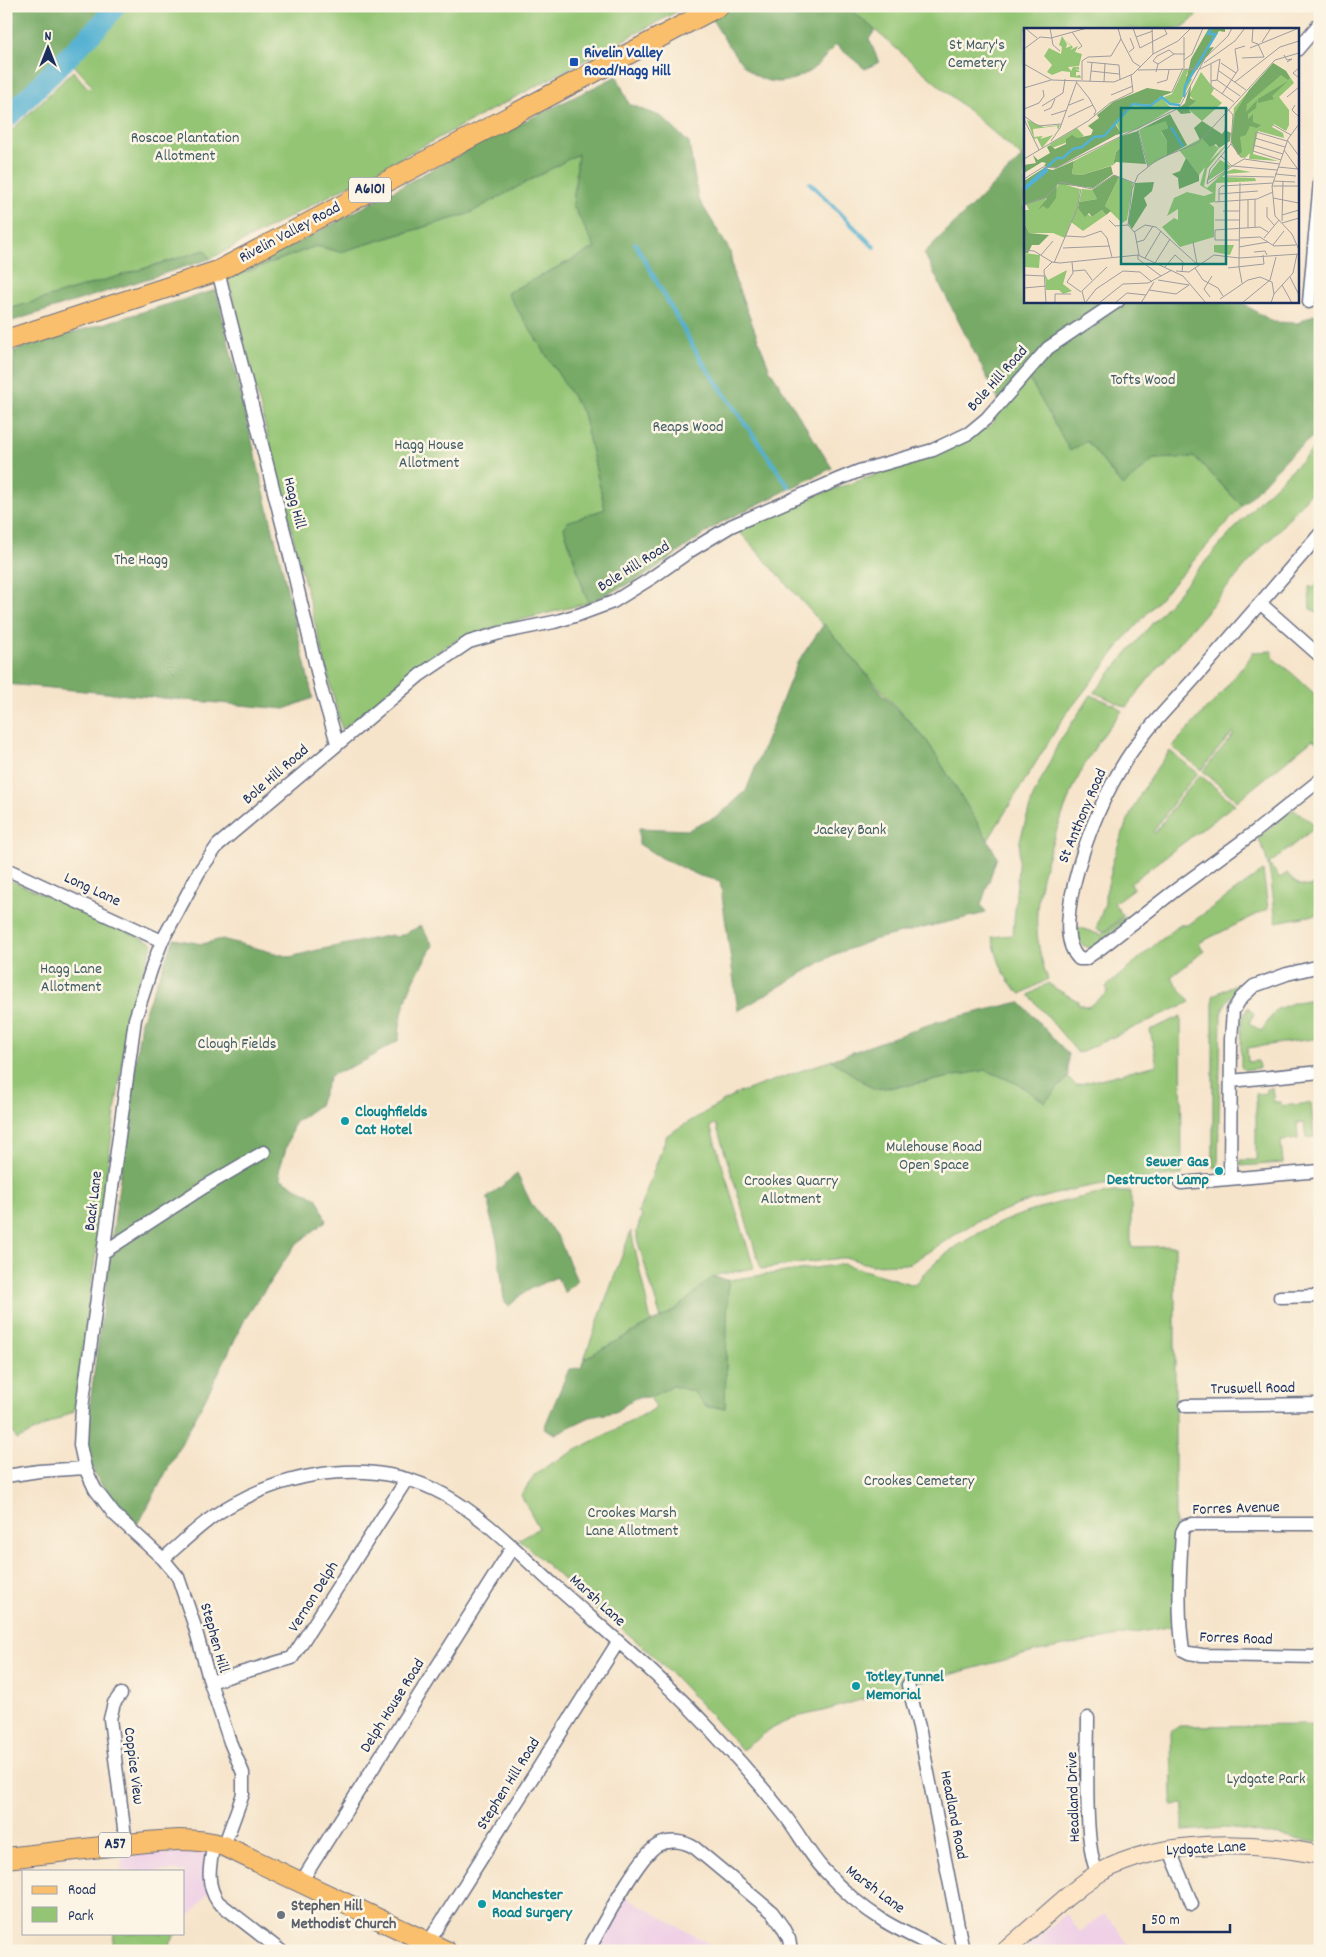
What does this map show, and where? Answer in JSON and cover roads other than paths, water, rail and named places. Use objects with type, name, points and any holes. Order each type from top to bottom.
[{"type":"main road","name":"Rivelin Valley Road","points":[[6,340],[218,271],[719,6]]},
{"type":"main road","name":"A57","points":[[6,1858],[160,1840],[190,1840],[219,1844],[437,1947]]},
{"type":"street","points":[[1298,49],[1320,23]]},
{"type":"street","points":[[1309,302],[1320,181]]},
{"type":"street","name":"Hagg Hill","points":[[218,271],[286,539],[321,688],[337,744]]},
{"type":"street","name":"Bole Hill Road","points":[[162,941],[199,872],[218,845],[420,675],[469,642],[500,633],[554,622],[613,602],[650,580],[690,551],[731,526],[859,471],[933,450],[968,433],[987,418],[1048,348],[1117,302]]},
{"type":"street","name":"St Anthony Road","points":[[1320,534],[1149,730],[1121,768],[1103,803],[1076,875],[1069,909],[1069,940],[1072,953],[1079,959],[1085,959],[1256,832],[1320,780]]},
{"type":"street","points":[[1260,603],[1320,656]]},
{"type":"street","name":"Long Lane","points":[[6,869],[162,941]]},
{"type":"street","name":"Back Lane","points":[[85,1468],[80,1445],[80,1425],[135,1019],[162,941]]},
{"type":"street","points":[[1230,1178],[1232,1016],[1241,998],[1254,986],[1272,978],[1320,966]]},
{"type":"street","points":[[1231,1081],[1320,1072]]},
{"type":"street","points":[[104,1252],[204,1187],[264,1152]]},
{"type":"street","points":[[1181,1182],[1320,1171]]},
{"type":"street","points":[[1280,1298],[1320,1296]]},
{"type":"street","name":"Truswell Road","points":[[1186,1406],[1320,1404]]},
{"type":"street","points":[[6,1476],[39,1471],[85,1468]]},
{"type":"street","name":"Stephen Hill","points":[[85,1468],[95,1489],[114,1514],[162,1559],[178,1577],[194,1624],[210,1682],[230,1742],[243,1772],[244,1781],[243,1794],[219,1844],[209,1875],[213,1894],[218,1902],[281,1951]]},
{"type":"street","name":"Marsh Lane","points":[[162,1559],[207,1520],[232,1504],[264,1488],[308,1476],[341,1471],[376,1473],[427,1486],[456,1502],[480,1520],[654,1672],[719,1738],[788,1819],[802,1842],[824,1870],[848,1894],[884,1921],[942,1951]]},
{"type":"street","name":"Vernon Delph","points":[[210,1682],[292,1658],[298,1653],[407,1480]]},
{"type":"street","name":"Forres Avenue","points":[[1181,1559],[1182,1532],[1185,1526],[1192,1524],[1320,1524]]},
{"type":"street","name":"Delph House Road","points":[[301,1882],[512,1548]]},
{"type":"street","name":"Forres Road","points":[[1181,1559],[1180,1636],[1182,1650],[1202,1655],[1320,1658]]},
{"type":"street","name":"Stephen Hill Road","points":[[437,1947],[618,1642]]},
{"type":"street","name":"Headland Road","points":[[908,1686],[919,1728],[963,1951]]},
{"type":"street","name":"Coppice View","points":[[121,1694],[114,1703],[110,1719],[126,1844]]},
{"type":"street","name":"Headland Drive","points":[[1088,1718],[1089,1828],[1094,1866],[1098,1873]]},
{"type":"street","points":[[588,1951],[642,1860],[659,1845],[678,1842],[687,1843],[695,1848],[772,1912],[789,1939],[791,1951]]},
{"type":"street","name":"Lydgate Lane","points":[[1004,1951],[1098,1873],[1129,1860],[1172,1849],[1239,1846],[1320,1854]]},
{"type":"street","points":[[1172,1849],[1173,1858],[1192,1904]]},
{"type":"waterway","points":[[6,119],[104,21],[115,6]]},
{"type":"waterway","points":[[810,183],[874,247]]},
{"type":"waterway","points":[[635,243],[699,357],[789,487]]},
{"type":"place","name":"Rivelin Valley Road/Hagg Hill","points":[[574,62]]},
{"type":"place","name":"Cloughfields Cat Hotel","points":[[345,1121]]},
{"type":"place","name":"Sewer Gas Destructor Lamp","points":[[1219,1171]]},
{"type":"place","name":"Totley Tunnel Memorial","points":[[856,1686]]},
{"type":"place","name":"Manchester Road Surgery","points":[[482,1904]]},
{"type":"place","name":"Stephen Hill Methodist Church","points":[[281,1915]]},
{"type":"park label","name":"St Mary's Cemetery","points":[[977,54]]},
{"type":"park label","name":"Roscoe Plantation Allotment","points":[[185,147]]},
{"type":"park label","name":"Tofts Wood","points":[[1143,380]]},
{"type":"park label","name":"Reaps Wood","points":[[688,427]]},
{"type":"park label","name":"Hagg House Allotment","points":[[429,454]]},
{"type":"park label","name":"The Hagg","points":[[141,560]]},
{"type":"park label","name":"Jackey Bank","points":[[850,830]]},
{"type":"park label","name":"Hagg Lane Allotment","points":[[71,978]]},
{"type":"park label","name":"Clough Fields","points":[[237,1044]]},
{"type":"park label","name":"Mulehouse Road Open Space","points":[[934,1156]]},
{"type":"park label","name":"Crookes Quarry Allotment","points":[[791,1190]]},
{"type":"park label","name":"Crookes Cemetery","points":[[919,1481]]},
{"type":"park label","name":"Crookes Marsh Lane Allotment","points":[[632,1522]]},
{"type":"park label","name":"Lydgate Park","points":[[1266,1779]]}]
